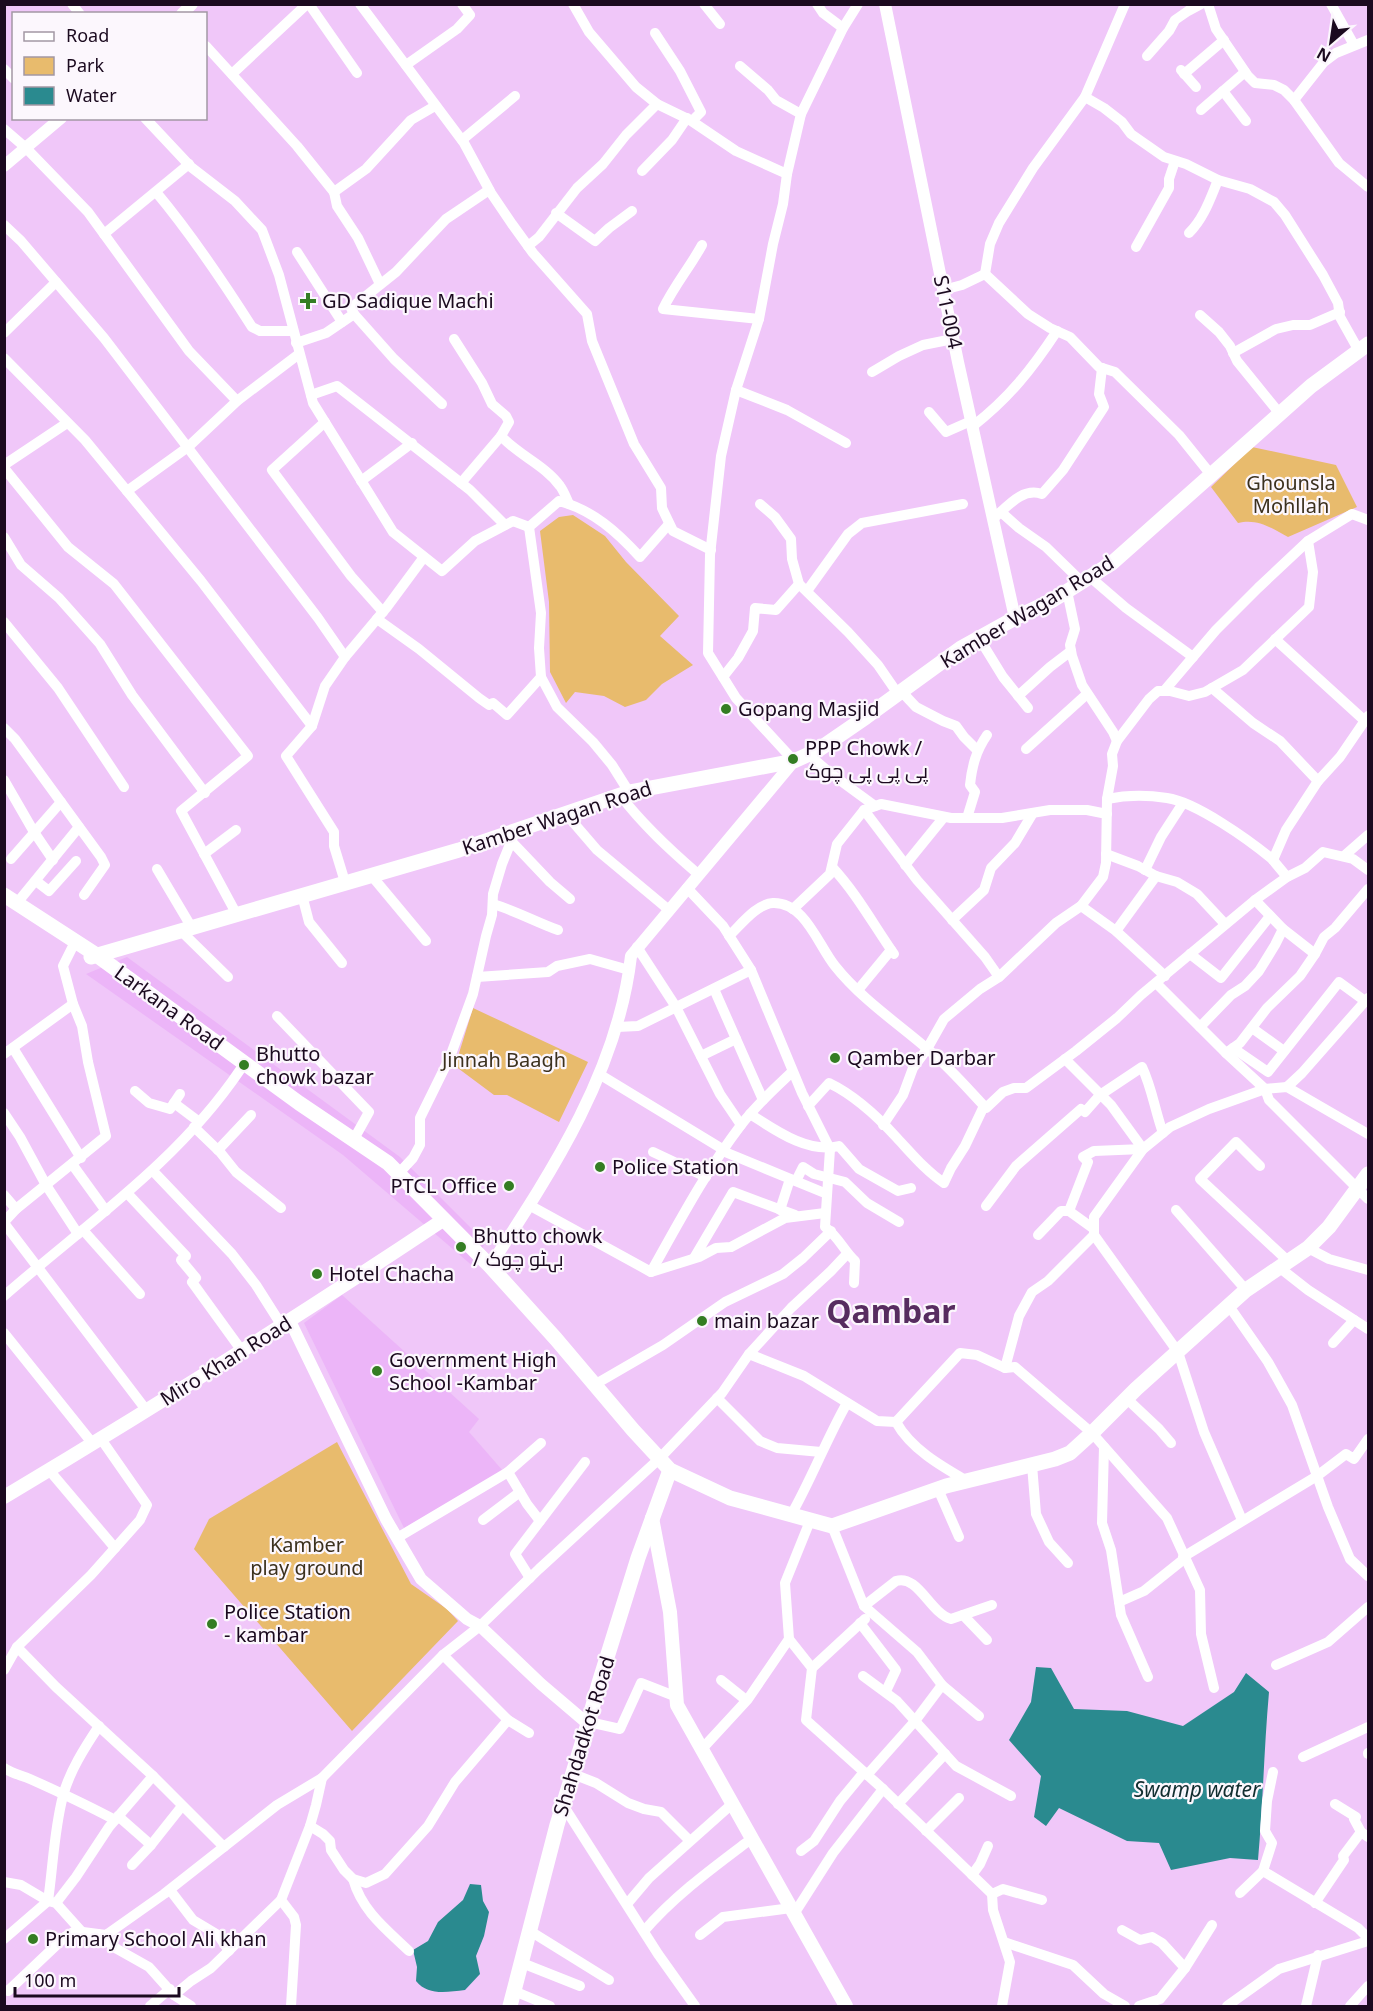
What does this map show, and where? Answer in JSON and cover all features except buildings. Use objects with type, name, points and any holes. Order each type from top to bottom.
[{"type":"main road","name":"Kamber Wagan Road","points":[[92,956],[345,882],[513,836],[566,814],[624,794],[801,758],[866,717],[961,648],[1067,591],[1112,563],[1311,386],[1366,346]]},
{"type":"main road","name":"Larkana Road","points":[[10,904],[72,948],[92,956],[240,1070],[386,1173],[416,1191]]},
{"type":"main road","name":"Larkana Road","points":[[10,904],[92,956],[399,1173],[490,1266],[664,1465]]},
{"type":"main road","points":[[664,1465],[730,1498],[832,1526],[938,1489],[1055,1459],[1070,1453],[1126,1398],[1246,1290],[1308,1248],[1364,1194],[1368,1174]]},
{"type":"main road","name":"Miro Khan Road","points":[[4,1497],[147,1411],[443,1220]]},
{"type":"main road","name":"Shahdadkot Road","points":[[512,1999],[563,1806],[599,1683],[652,1518],[664,1465]]},
{"type":"main road","points":[[652,1518],[670,1611],[677,1705],[846,2007]]},
{"type":"street","points":[[231,74],[308,4],[357,73]]},
{"type":"street","points":[[360,4],[462,140],[489,190],[528,246],[586,314],[592,341],[634,444],[661,488],[662,508],[669,524],[673,531],[711,550]]},
{"type":"street","points":[[406,65],[457,28],[470,15],[462,4]]},
{"type":"street","points":[[573,4],[589,32],[603,49],[636,87],[657,104],[690,120],[736,151],[787,174]]},
{"type":"street","points":[[704,4],[720,24]]},
{"type":"street","points":[[817,4],[823,13],[843,28]]},
{"type":"street","points":[[858,4],[843,28],[801,114],[759,319],[736,390],[721,456],[711,550],[708,653],[736,698],[801,758],[830,773],[875,806]]},
{"type":"street","name":"S11-004","points":[[885,4],[953,339],[972,424],[997,516],[1015,618]]},
{"type":"street","points":[[985,274],[990,244],[999,223],[1033,168],[1085,97],[1125,4]]},
{"type":"street","points":[[1147,56],[1169,31],[1175,20],[1201,4]]},
{"type":"street","points":[[1208,4],[1216,29],[1245,72],[1256,83],[1274,85],[1294,100],[1339,163],[1368,188]]},
{"type":"street","points":[[1330,4],[1354,45]]},
{"type":"street","points":[[642,171],[690,120],[701,112],[680,71],[655,33]]},
{"type":"street","points":[[1196,87],[1182,72],[1224,40]]},
{"type":"street","points":[[1294,100],[1324,62],[1336,53],[1368,40]]},
{"type":"street","points":[[207,47],[297,146],[334,192],[337,206],[358,238],[380,284]]},
{"type":"street","points":[[740,66],[776,100],[801,114]]},
{"type":"street","points":[[1201,110],[1245,72]]},
{"type":"street","points":[[1223,91],[1246,121]]},
{"type":"street","points":[[462,140],[515,96]]},
{"type":"street","points":[[1085,97],[1104,108],[1122,122],[1131,134],[1164,157],[1218,180],[1250,189],[1274,202],[1285,215],[1323,275],[1338,303],[1340,316],[1366,346]]},
{"type":"street","points":[[528,246],[539,237],[577,188],[603,164],[626,135],[657,104]]},
{"type":"street","points":[[334,192],[366,169],[411,120],[435,106]]},
{"type":"street","points":[[147,120],[189,164],[235,201],[262,230],[279,275],[313,403],[393,532],[442,571],[475,541],[505,525],[513,521],[529,526]]},
{"type":"street","points":[[4,165],[54,121]]},
{"type":"street","points":[[4,129],[26,148],[88,212],[189,351],[237,401]]},
{"type":"street","points":[[1136,247],[1169,188],[1169,179],[1175,161]]},
{"type":"street","points":[[104,234],[189,164]]},
{"type":"street","points":[[1189,233],[1197,225],[1206,209],[1218,180]]},
{"type":"street","points":[[441,404],[394,359],[351,308],[396,272],[446,219],[489,190]]},
{"type":"street","points":[[156,192],[215,269],[252,327],[260,331],[293,331]]},
{"type":"street","points":[[556,213],[595,241],[632,211]]},
{"type":"street","points":[[4,225],[104,338],[318,618],[345,657]]},
{"type":"street","points":[[702,245],[670,293],[663,309],[759,319]]},
{"type":"street","points":[[297,252],[342,322]]},
{"type":"street","points":[[944,290],[962,285],[985,274]]},
{"type":"street","points":[[985,274],[1028,314],[1070,337],[1099,367],[1115,372],[1179,435],[1212,476]]},
{"type":"street","points":[[4,333],[56,282]]},
{"type":"street","points":[[1233,353],[1276,329],[1293,325],[1310,325],[1340,312]]},
{"type":"street","points":[[127,491],[188,447],[297,349],[354,314]]},
{"type":"street","points":[[1200,315],[1219,332],[1237,361],[1280,414]]},
{"type":"street","points":[[929,412],[946,432],[972,424],[996,408],[1017,387],[1057,331]]},
{"type":"street","points":[[454,339],[482,383],[492,404],[506,416],[509,422],[501,436],[460,483]]},
{"type":"street","points":[[872,372],[923,345],[953,339]]},
{"type":"street","points":[[4,358],[85,440],[201,581],[312,726]]},
{"type":"street","points":[[1102,368],[1099,394],[1104,407],[1063,470],[1042,494],[1025,493],[997,516],[1046,547],[1192,657]]},
{"type":"street","points":[[310,395],[337,386],[412,443],[505,525]]},
{"type":"street","points":[[736,390],[787,410],[846,443]]},
{"type":"street","points":[[325,422],[272,470],[380,615],[479,698],[489,705],[493,703],[507,715],[541,677]]},
{"type":"street","points":[[67,423],[4,466],[68,547],[114,584],[248,756],[181,811],[237,915]]},
{"type":"street","points":[[501,436],[560,485],[569,504]]},
{"type":"street","points":[[361,481],[412,443]]},
{"type":"street","points":[[529,526],[559,501],[579,507],[618,533],[640,557],[669,524]]},
{"type":"street","points":[[760,504],[775,517],[791,539],[792,559],[803,587],[878,665],[899,692],[916,707],[956,726],[976,750]]},
{"type":"street","points":[[723,677],[738,658],[753,631],[755,608],[776,610],[803,587],[848,534],[862,523],[963,504]]},
{"type":"street","points":[[1164,691],[1216,630],[1308,541],[1352,514],[1368,520]]},
{"type":"street","points":[[529,526],[541,613],[539,648],[541,677],[557,707],[593,742],[612,765],[624,794],[646,827],[698,874]]},
{"type":"street","points":[[4,537],[21,565],[59,598],[100,644],[132,696],[205,793]]},
{"type":"street","points":[[883,1125],[903,1095],[913,1068],[944,1019],[999,977],[1056,923],[1080,906],[1103,877],[1106,854],[1107,799],[1113,766],[1112,754],[1117,741],[1149,699],[1158,691],[1189,696],[1206,692],[1243,670],[1309,607],[1313,572],[1308,541]]},
{"type":"street","points":[[345,882],[334,846],[334,832],[286,756],[312,726],[325,686],[345,657],[424,557]]},
{"type":"street","points":[[1067,591],[1075,629],[1070,645],[1082,686],[1117,741]]},
{"type":"street","points":[[4,622],[58,688],[124,787]]},
{"type":"street","points":[[979,638],[1003,677],[1028,708]]},
{"type":"street","points":[[1273,860],[1286,830],[1318,781],[1340,757],[1367,718],[1275,639]]},
{"type":"street","points":[[1018,696],[1071,651]]},
{"type":"street","points":[[1212,688],[1246,717],[1280,741],[1318,781]]},
{"type":"street","points":[[1026,749],[1088,694]]},
{"type":"street","points":[[4,728],[15,739],[105,865],[84,895]]},
{"type":"street","points":[[967,818],[975,792],[970,785],[976,750],[987,735]]},
{"type":"street","points":[[490,1266],[578,1123],[612,1044],[631,956],[698,874],[801,758]]},
{"type":"street","points":[[4,780],[53,860]]},
{"type":"street","points":[[1107,799],[1123,796],[1168,798],[1191,805],[1273,860],[1287,877]]},
{"type":"street","points":[[11,859],[61,802]]},
{"type":"street","points":[[1145,870],[1161,837],[1184,803]]},
{"type":"street","points":[[793,909],[830,874],[837,844],[864,810],[881,804],[944,817],[1002,818],[1050,810],[1087,810],[1107,814]]},
{"type":"street","points":[[864,810],[905,865],[999,977]]},
{"type":"street","points":[[952,920],[984,890],[991,868],[1015,843],[1033,813]]},
{"type":"street","points":[[566,814],[597,850],[669,910]]},
{"type":"street","points":[[905,865],[944,817]]},
{"type":"street","points":[[10,904],[36,881],[79,827]]},
{"type":"street","points":[[204,854],[236,830]]},
{"type":"street","points":[[1344,856],[1368,835]]},
{"type":"street","points":[[513,836],[550,882],[570,899]]},
{"type":"street","points":[[399,1173],[413,1158],[420,1145],[420,1118],[450,1057],[477,977],[492,915],[493,894],[513,836]]},
{"type":"street","points":[[729,936],[760,908],[773,903],[793,909],[810,927],[834,966],[870,1003],[927,1049],[986,1108],[1003,1092],[1014,1088],[1026,1088],[1065,1059],[1117,1018],[1225,924],[1287,877],[1305,868],[1323,852],[1353,859],[1368,870]]},
{"type":"street","points":[[1106,854],[1156,876],[1177,882],[1197,894],[1225,924]]},
{"type":"street","points":[[36,881],[49,891],[76,861]]},
{"type":"street","points":[[832,867],[865,907],[875,927],[893,952],[858,990]]},
{"type":"street","points":[[158,869],[186,929],[228,977]]},
{"type":"street","points":[[370,875],[426,941]]},
{"type":"street","points":[[1116,931],[1156,876]]},
{"type":"street","points":[[687,888],[723,927],[751,970],[792,1072],[830,1149],[825,1227],[831,1231],[847,1254],[855,1261],[854,1283]]},
{"type":"street","points":[[1230,1051],[1267,1008],[1300,976],[1324,937],[1335,928],[1368,890]]},
{"type":"street","points":[[302,895],[309,922],[342,963]]},
{"type":"street","points":[[1255,900],[1283,929],[1315,954]]},
{"type":"street","points":[[493,904],[516,911],[529,920],[558,930]]},
{"type":"street","points":[[1080,906],[1116,931],[1161,979],[1200,1027],[1230,1051],[1265,1089],[1269,1100],[1364,1194]]},
{"type":"street","points":[[1190,954],[1221,978],[1270,916]]},
{"type":"street","points":[[1200,1027],[1231,995],[1245,986],[1259,971],[1283,929]]},
{"type":"street","points":[[637,947],[676,1007],[720,1094],[741,1125]]},
{"type":"street","points":[[72,948],[63,966],[81,1026],[106,1136],[16,1209],[4,1223],[147,1411]]},
{"type":"street","points":[[477,977],[548,972],[557,966],[590,958],[629,970]]},
{"type":"street","points":[[616,1027],[638,1026],[751,970]]},
{"type":"street","points":[[1230,1051],[1268,1072],[1339,982],[1367,999],[1287,1087]]},
{"type":"street","points":[[714,989],[763,1100]]},
{"type":"street","points":[[73,1004],[9,1051],[106,1211]]},
{"type":"street","points":[[277,1016],[369,1112],[354,1139]]},
{"type":"street","points":[[1252,1028],[1284,1051]]},
{"type":"street","points":[[701,1056],[736,1039]]},
{"type":"street","points":[[1065,1059],[1111,1105],[1143,1149]]},
{"type":"street","points":[[986,1206],[1016,1166],[1081,1109],[1085,1112],[1100,1095],[1142,1067],[1163,1133]]},
{"type":"street","points":[[4,1296],[153,1171],[196,1124],[240,1070]]},
{"type":"street","points":[[651,1272],[706,1177],[741,1125],[792,1072]]},
{"type":"street","points":[[599,1074],[725,1152],[827,1194]]},
{"type":"street","points":[[808,1106],[829,1083],[843,1090],[883,1125],[931,1174],[944,1183],[984,1106]]},
{"type":"street","points":[[1005,1368],[1019,1316],[1032,1292],[1048,1281],[1094,1232],[1094,1217],[1143,1149],[1170,1127],[1209,1109],[1265,1089],[1287,1087],[1368,1134]]},
{"type":"street","points":[[135,1091],[149,1103],[170,1109],[180,1094]]},
{"type":"street","points":[[174,1104],[196,1124],[236,1172],[280,1208]]},
{"type":"street","points":[[4,1113],[46,1185],[80,1232],[140,1294]]},
{"type":"street","points":[[218,1150],[251,1114]]},
{"type":"street","points":[[750,1114],[777,1132],[806,1145],[830,1149],[839,1146],[859,1169],[898,1191],[911,1188]]},
{"type":"street","points":[[1260,1166],[1236,1142],[1200,1179],[1308,1290],[1368,1329]]},
{"type":"street","points":[[1069,1211],[1088,1162],[1083,1157],[1094,1151],[1143,1149]]},
{"type":"street","points":[[653,1152],[706,1177]]},
{"type":"street","points":[[780,1210],[793,1180],[803,1167],[814,1174],[845,1182],[867,1203],[899,1222]]},
{"type":"street","points":[[845,1182],[859,1169]]},
{"type":"street","points":[[153,1171],[232,1254],[286,1323],[386,1520],[421,1579],[467,1619],[480,1626],[541,1684],[589,1723],[620,1729],[641,1683],[676,1697]]},
{"type":"street","points":[[694,1258],[734,1192],[799,1217]]},
{"type":"street","points":[[128,1193],[186,1256],[181,1260],[196,1278],[192,1282],[242,1351]]},
{"type":"street","points":[[4,1195],[16,1209]]},
{"type":"street","points":[[529,1205],[651,1272],[716,1248],[731,1246],[785,1218],[825,1213]]},
{"type":"street","points":[[1176,1210],[1246,1290]]},
{"type":"street","points":[[1038,1235],[1061,1211],[1069,1211],[1094,1232],[1178,1352],[1204,1432],[1242,1520]]},
{"type":"street","points":[[594,1385],[663,1345],[725,1302],[783,1274],[831,1231]]},
{"type":"street","points":[[1308,1248],[1329,1259],[1368,1270]]},
{"type":"street","points":[[4,1990],[8,1991],[66,1936],[75,1931],[106,1935],[170,1890],[277,1805],[322,1778],[443,1655],[480,1626],[530,1578],[664,1465],[749,1354],[791,1308],[847,1254]]},
{"type":"street","points":[[1229,1306],[1268,1362],[1292,1405],[1328,1507],[1350,1559],[1368,1576]]},
{"type":"street","points":[[1333,1343],[1354,1320]]},
{"type":"street","points":[[4,1333],[97,1442],[147,1505],[140,1520],[91,1575],[18,1647],[4,1670]]},
{"type":"street","points":[[896,1422],[960,1353],[977,1355],[1005,1368],[1015,1367],[1092,1433],[1167,1518],[1200,1590],[1201,1634],[1214,1688]]},
{"type":"street","points":[[749,1354],[804,1376],[877,1421],[896,1422]]},
{"type":"street","points":[[717,1398],[760,1441],[777,1448],[821,1452]]},
{"type":"street","points":[[1126,1398],[1171,1443]]},
{"type":"street","points":[[791,1515],[847,1403]]},
{"type":"street","points":[[896,1422],[901,1430],[939,1465],[967,1481]]},
{"type":"street","points":[[1119,1602],[1144,1591],[1184,1558],[1242,1520],[1317,1476],[1346,1454],[1354,1459],[1368,1439]]},
{"type":"street","points":[[397,1538],[508,1472],[541,1443]]},
{"type":"street","points":[[1104,1447],[1102,1523],[1111,1550],[1121,1615],[1148,1677]]},
{"type":"street","points":[[530,1578],[515,1554],[585,1462]]},
{"type":"street","points":[[1032,1465],[1036,1514],[1049,1542],[1068,1563]]},
{"type":"street","points":[[49,1470],[115,1548]]},
{"type":"street","points":[[508,1472],[526,1504],[540,1521]]},
{"type":"street","points":[[938,1489],[958,1537]]},
{"type":"street","points":[[483,1520],[520,1492]]},
{"type":"street","points":[[810,1521],[786,1583],[789,1639],[812,1668]]},
{"type":"street","points":[[832,1526],[867,1609],[917,1652],[942,1685],[979,1716]]},
{"type":"street","points":[[992,1605],[951,1619],[944,1617],[910,1581],[902,1579],[896,1581],[867,1609],[860,1623],[812,1668],[806,1720],[883,1789],[992,1894],[993,1910],[1010,1962],[1002,2007]]},
{"type":"street","points":[[1276,1665],[1328,1642],[1368,1607]]},
{"type":"street","points":[[963,1615],[987,1640]]},
{"type":"street","points":[[860,1623],[896,1670],[886,1691]]},
{"type":"street","points":[[701,1750],[747,1700],[789,1639]]},
{"type":"street","points":[[18,1647],[56,1687],[153,1776],[224,1847]]},
{"type":"street","points":[[443,1655],[508,1720],[530,1733]]},
{"type":"street","points":[[863,1676],[886,1691],[956,1766],[1011,1796]]},
{"type":"street","points":[[721,1680],[747,1700]]},
{"type":"street","points":[[801,1851],[814,1841],[840,1801],[915,1721],[942,1685]]},
{"type":"street","points":[[310,1826],[330,1841],[331,1850],[353,1879],[366,1883],[385,1874],[428,1826],[455,1782],[508,1720]]},
{"type":"street","points":[[52,1902],[57,1831],[63,1795],[86,1745],[99,1726]]},
{"type":"street","points":[[1302,1757],[1368,1727]]},
{"type":"street","points":[[898,1804],[945,1755]]},
{"type":"street","points":[[4,1768],[13,1774],[26,1777],[116,1818],[151,1845]]},
{"type":"street","points":[[1240,1893],[1263,1870],[1272,1843],[1265,1831],[1272,1772]]},
{"type":"street","points":[[573,1773],[596,1783],[628,1803],[661,1812],[689,1840]]},
{"type":"street","points":[[4,1939],[52,1902],[76,1877],[116,1818],[153,1776]]},
{"type":"street","points":[[152,2006],[211,1968],[281,1900],[310,1826],[322,1778]]},
{"type":"street","points":[[700,1935],[723,1917],[793,1911],[833,1853],[883,1789]]},
{"type":"street","points":[[926,1831],[959,1798]]},
{"type":"street","points":[[627,1904],[649,1878],[732,1804]]},
{"type":"street","points":[[1315,1903],[1344,1860],[1343,1856],[1365,1834],[1354,1819],[1356,1817],[1335,1804]]},
{"type":"street","points":[[132,1865],[182,1806]]},
{"type":"street","points":[[563,1806],[693,2006]]},
{"type":"street","points":[[644,1931],[679,1896],[752,1839]]},
{"type":"street","points":[[972,1875],[988,1846]]},
{"type":"street","points":[[1231,2005],[1279,1969],[1368,1939],[1358,1928],[1263,1870]]},
{"type":"street","points":[[353,1879],[357,1893],[370,1914],[409,1951]]},
{"type":"street","points":[[4,1881],[21,1885],[52,1902],[82,1932]]},
{"type":"street","points":[[992,1894],[1003,1889],[1042,1900]]},
{"type":"street","points":[[170,1890],[193,1920],[218,1935],[229,1951]]},
{"type":"street","points":[[281,1900],[294,1917],[296,1925],[291,2007]]},
{"type":"street","points":[[1139,2007],[1160,1999],[1185,1968],[1212,1926]]},
{"type":"street","points":[[1122,1930],[1140,1940],[1152,1937],[1162,1943],[1185,1968]]},
{"type":"street","points":[[530,1931],[609,1980]]},
{"type":"street","points":[[98,1934],[117,1949],[149,1967],[172,1992],[191,2007]]},
{"type":"street","points":[[1004,1942],[1073,1965],[1104,1994],[1125,2007]]},
{"type":"street","points":[[1306,2007],[1318,1955]]},
{"type":"street","points":[[522,1963],[580,1986]]},
{"type":"street","points":[[1350,2007],[1368,1986]]},
{"type":"street","points":[[512,1999],[550,2007]]},
{"type":"shaded area","name":"Bhutto chowk bazar","points":[[127,957],[400,1157],[485,1242],[475,1268],[343,1155],[86,974]]},
{"type":"shaded area","name":"Government High School -Kambar","points":[[342,1295],[479,1419],[469,1432],[503,1471],[404,1528],[304,1323]]},
{"type":"green space","name":"Ghounsla Mohllah","points":[[1252,447],[1336,465],[1357,507],[1288,537],[1258,523],[1238,523],[1211,487]]},
{"type":"green space","points":[[573,515],[605,536],[626,562],[679,616],[660,636],[693,665],[662,684],[646,700],[625,707],[604,696],[575,692],[566,703],[550,672],[549,602],[540,531],[559,517]]},
{"type":"green space","name":"Jinnah Baagh","points":[[473,1008],[588,1062],[559,1122],[507,1095],[494,1095],[455,1066]]},
{"type":"green space","name":"Kamber play ground","points":[[337,1442],[411,1584],[447,1609],[458,1621],[352,1731],[194,1549],[209,1519]]},
{"type":"water","name":"Swamp water","points":[[1036,1667],[1051,1668],[1074,1709],[1127,1711],[1183,1726],[1234,1692],[1246,1673],[1269,1692],[1258,1860],[1230,1858],[1171,1870],[1159,1843],[1127,1841],[1059,1808],[1046,1826],[1034,1817],[1041,1776],[1009,1740],[1031,1702]]},
{"type":"water","points":[[470,1884],[481,1885],[483,1901],[489,1912],[484,1936],[476,1956],[480,1974],[465,1990],[438,1992],[426,1989],[416,1981],[417,1967],[413,1950],[428,1941],[438,1922],[463,1900]]},
{"type":"place","name":"GD Sadique Machi","points":[[308,301]]},
{"type":"place","name":"Gopang Masjid","points":[[726,709]]},
{"type":"place","name":"PPP Chowk / پی پی پی چوک","points":[[793,759]]},
{"type":"place","name":"Qamber Darbar","points":[[835,1058]]},
{"type":"place","name":"Bhutto chowk bazar","points":[[244,1065]]},
{"type":"place","name":"Police Station","points":[[600,1167]]},
{"type":"place","name":"PTCL Office","points":[[509,1186]]},
{"type":"place","name":"Bhutto chowk / بہٹو چوک","points":[[461,1247]]},
{"type":"place","name":"Hotel Chacha","points":[[317,1274]]},
{"type":"place","name":"main bazar","points":[[702,1321]]},
{"type":"place","name":"Government High School -Kambar","points":[[377,1371]]},
{"type":"place","name":"Police Station - kambar","points":[[212,1624]]},
{"type":"place","name":"Primary School Ali khan","points":[[33,1939]]},
{"type":"district","name":"Qambar","points":[[891,1312]]}]
